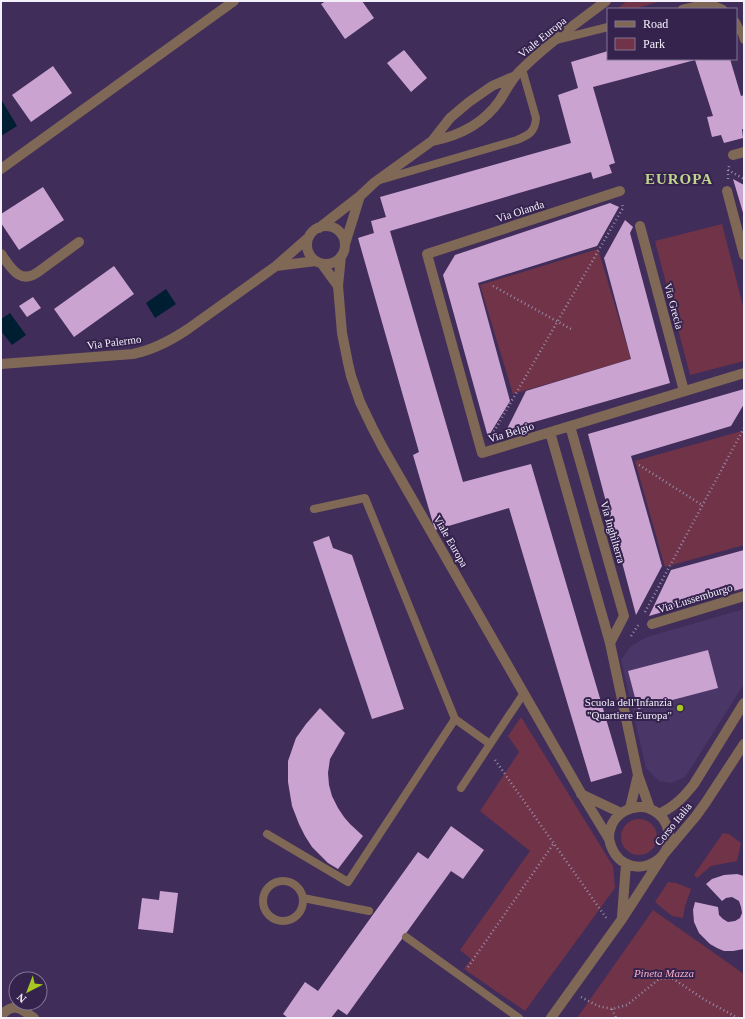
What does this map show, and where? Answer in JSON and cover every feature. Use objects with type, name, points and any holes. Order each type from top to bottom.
[{"type":"street","points":[[1,168],[234,1]]},
{"type":"street","name":"Viale Europa","points":[[432,141],[451,137],[472,127],[500,101],[513,77],[522,68],[555,40],[606,1]]},
{"type":"street","name":"Viale Europa","points":[[318,228],[360,196],[375,182],[432,141],[450,118],[469,102],[492,86],[513,77]]},
{"type":"street","points":[[733,155],[744,152]]},
{"type":"street","name":"Via Olanda","points":[[427,254],[620,191]]},
{"type":"street","points":[[727,191],[744,255]]},
{"type":"street","name":"Viale Europa","points":[[345,244],[360,196]]},
{"type":"street","points":[[319,263],[333,263],[341,256],[345,248],[345,244],[343,238],[336,229],[324,226],[318,228],[309,237],[307,248],[312,258],[319,263],[338,286]]},
{"type":"street","name":"Via Grecia","points":[[640,226],[684,391]]},
{"type":"street","name":"Via Palermo","points":[[1,364],[118,356],[145,352],[156,348],[177,337],[276,266],[309,237]]},
{"type":"street","points":[[1,254],[14,272],[18,275],[29,276],[38,272],[79,242]]},
{"type":"street","name":"Via Belgio","points":[[427,254],[482,453],[744,373]]},
{"type":"street","name":"Viale Europa","points":[[341,256],[338,286],[342,333],[355,388],[366,414],[383,448],[581,793],[609,839]]},
{"type":"street","name":"Via Palermo","points":[[276,266],[319,263]]},
{"type":"street","name":"Via Inghilterra","points":[[570,426],[624,616],[610,643]]},
{"type":"street","points":[[550,432],[610,643],[638,775],[655,812],[665,821],[668,829],[668,846],[659,860],[651,865],[643,867],[634,867],[626,864],[614,854],[611,847],[609,839],[610,830],[614,820],[621,813],[630,808],[640,807],[655,812]]},
{"type":"street","name":"Via Lussemburgo","points":[[652,624],[744,596]]},
{"type":"street","name":"Corso Italia","points":[[655,812],[678,803],[686,795],[744,703]]},
{"type":"street","name":"Corso Italia","points":[[552,1018],[622,919],[664,854],[696,816],[744,744]]},
{"type":"street","points":[[630,808],[638,775]]},
{"type":"street","points":[[581,793],[621,813]]},
{"type":"street","points":[[622,919],[626,864]]},
{"type":"street","points":[[1,1016],[10,1008],[14,1007],[23,1010],[34,1018]]},
{"type":"lane","points":[[687,8],[708,4],[721,8]]},
{"type":"lane","points":[[737,24],[744,40]]},
{"type":"lane","points":[[555,40],[607,27]]},
{"type":"lane","points":[[375,182],[517,140],[529,134],[536,124],[536,118],[522,68]]},
{"type":"lane","points":[[314,509],[365,498],[455,719],[488,747]]},
{"type":"lane","points":[[461,788],[524,693]]},
{"type":"lane","points":[[267,834],[348,882],[455,719]]},
{"type":"lane","points":[[279,881],[292,883],[301,892],[303,898],[303,906],[296,917],[283,922],[270,917],[265,912],[262,899],[264,892],[268,887],[279,881]]},
{"type":"lane","points":[[303,898],[369,911]]},
{"type":"lane","points":[[406,937],[519,1018]]},
{"type":"path","points":[[727,191],[728,170],[733,155]]},
{"type":"path","points":[[728,170],[744,180]]},
{"type":"path","points":[[482,453],[623,208],[620,191]]},
{"type":"path","points":[[493,286],[571,329]]},
{"type":"path","points":[[643,616],[744,428]]},
{"type":"path","points":[[639,465],[702,505]]},
{"type":"path","points":[[488,747],[615,929]]},
{"type":"path","points":[[461,976],[554,843]]},
{"type":"path","points":[[570,992],[598,1006],[612,1009],[628,1005],[659,979],[672,978],[705,1000],[738,1018]]},
{"type":"path","points":[[612,1009],[616,1018]]},
{"type":"shaded area","name":"Scuola dell'Infanzia \"Quartiere Europa\"","points":[[744,609],[744,684],[685,777],[671,783],[659,781],[646,768],[621,660],[631,646],[647,637]]},
{"type":"green space","points":[[627,1],[661,1],[637,8],[618,8]]},
{"type":"green space","points":[[722,224],[744,310],[744,361],[690,375],[655,241]]},
{"type":"green space","points":[[598,249],[631,359],[513,394],[480,285]]},
{"type":"green space","points":[[742,431],[744,440],[744,545],[665,567],[635,461]]},
{"type":"green space","points":[[521,717],[613,866],[615,888],[525,1011],[464,969],[471,959],[460,950],[530,851],[480,811],[519,752],[508,736]]},
{"type":"green space","points":[[639,819],[652,824],[657,837],[652,850],[639,855],[626,850],[621,837],[626,824]]},
{"type":"green space","points":[[723,833],[729,834],[741,843],[737,861],[711,866],[697,878],[694,875]]},
{"type":"green space","points":[[668,882],[676,883],[691,889],[685,906],[683,918],[672,916],[655,902]]},
{"type":"green space","name":"Pineta Mazza","points":[[653,910],[744,974],[744,1018],[577,1018]]},
{"type":"water","points":[[1,99],[17,126],[1,136]]},
{"type":"water","points":[[166,289],[176,304],[155,318],[146,303]]},
{"type":"water","points":[[10,313],[26,335],[12,345],[1,331],[1,319]]},
{"type":"building","points":[[326,1],[362,1],[374,18],[345,39],[321,4]]},
{"type":"building","points":[[404,50],[427,78],[411,92],[387,63]]},
{"type":"building","points":[[607,51],[607,60],[695,60],[593,87],[615,163],[609,165],[612,173],[593,179],[591,172],[390,231],[463,482],[531,464],[622,773],[591,782],[509,508],[435,530],[413,455],[419,452],[358,238],[374,233],[371,221],[386,217],[380,197],[571,143],[558,95],[578,88],[571,62]]},
{"type":"building","points":[[695,60],[730,60],[741,96],[744,95],[744,129],[742,129],[743,138],[724,143],[721,135],[712,137],[707,117],[713,116]]},
{"type":"building","points":[[53,66],[72,93],[31,122],[12,95]]},
{"type":"building","points":[[733,179],[744,185],[744,216]]},
{"type":"building","points":[[43,187],[64,220],[19,250],[1,223],[1,214]]},
{"type":"building","points":[[610,203],[619,207],[597,246],[478,283],[510,401],[488,437],[443,275],[455,255]]},
{"type":"building","points":[[625,220],[633,227],[630,233],[670,383],[520,426],[516,434],[507,429],[526,391],[631,359],[604,258]]},
{"type":"building","points":[[114,266],[134,294],[74,337],[54,309]]},
{"type":"building","points":[[33,297],[41,308],[27,317],[19,306]]},
{"type":"building","points":[[744,389],[744,404],[731,426],[631,456],[662,566],[636,615],[588,434]]},
{"type":"building","points":[[329,536],[333,548],[352,555],[404,709],[372,719],[313,542]]},
{"type":"building","points":[[744,550],[744,588],[649,616],[671,570]]},
{"type":"building","points":[[708,650],[718,688],[638,709],[628,671]]},
{"type":"building","points":[[320,708],[345,733],[330,759],[328,773],[332,796],[344,817],[363,836],[338,869],[328,863],[312,847],[305,836],[292,806],[288,782],[288,761],[296,738]]},
{"type":"building","points":[[451,826],[484,850],[463,879],[451,871],[347,1015],[338,1009],[331,1018],[288,1018],[283,1014],[305,982],[318,991],[418,852],[428,859]]},
{"type":"building","points":[[737,874],[744,876],[744,949],[724,951],[710,944],[699,933],[694,922],[693,910],[695,902],[718,907],[719,915],[728,922],[735,921],[740,918],[742,913],[739,901],[732,897],[726,898],[722,901],[706,884],[712,879],[724,875]]},
{"type":"building","points":[[160,891],[178,893],[173,933],[138,929],[142,898],[159,900]]},
{"type":"place","name":"Scuola dell'Infanzia \"Quartiere Europa\"","points":[[680,708]]},
{"type":"district","name":"EUROPA","points":[[679,179]]}]
